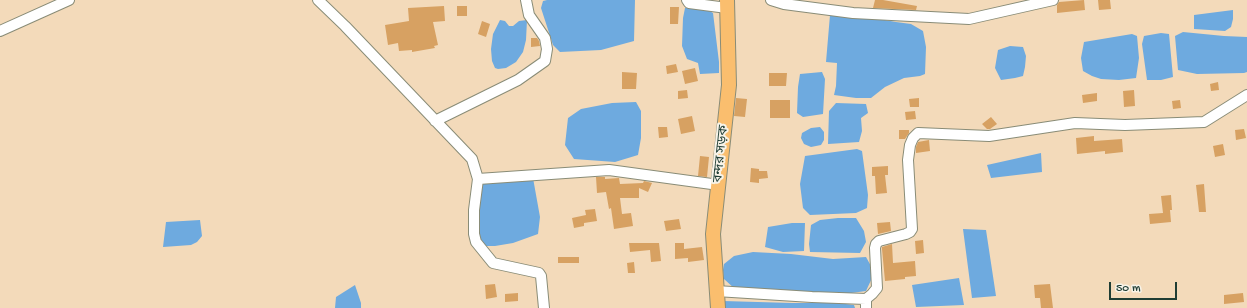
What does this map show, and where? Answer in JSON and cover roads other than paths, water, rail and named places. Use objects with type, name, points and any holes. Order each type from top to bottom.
[{"type":"highway","name":"বন্দর সড়ক","points":[[718,308],[713,234],[729,85],[727,4]]},
{"type":"street","points":[[0,31],[69,0]]},
{"type":"street","points":[[318,0],[346,26],[472,159],[478,179],[474,210],[474,234],[476,242],[493,263],[539,273],[541,276],[544,308]]},
{"type":"street","points":[[435,121],[518,80],[545,61],[547,49],[545,38],[529,15],[526,0]]},
{"type":"street","points":[[686,0],[689,3],[727,4]]},
{"type":"street","points":[[771,0],[784,4],[853,13],[904,17],[969,19],[1053,0]]},
{"type":"street","points":[[716,291],[812,297],[866,303],[877,288],[876,244],[879,241],[906,234],[912,229],[908,160],[910,145],[913,138],[918,133],[989,136],[1075,123],[1126,125],[1204,122],[1247,95]]},
{"type":"street","points":[[478,179],[609,170],[719,185]]},
{"type":"water","points":[[635,0],[634,41],[601,50],[560,52],[553,45],[541,8],[543,1]]},
{"type":"water","points":[[702,7],[713,13],[719,73],[700,74],[698,63],[687,59],[682,46],[683,18],[685,8]]},
{"type":"water","points":[[1233,10],[1231,27],[1225,31],[1194,29],[1194,15]]},
{"type":"water","points":[[830,15],[879,19],[911,24],[923,31],[926,47],[925,74],[904,78],[885,87],[871,98],[856,98],[834,95],[837,63],[826,62]]},
{"type":"water","points":[[500,20],[505,21],[509,26],[513,26],[519,21],[527,20],[526,40],[523,52],[516,62],[506,68],[498,69],[495,68],[492,61],[491,49],[493,34]]},
{"type":"water","points":[[1183,32],[1247,37],[1247,72],[1197,74],[1178,70],[1175,36]]},
{"type":"water","points":[[1161,33],[1169,34],[1173,77],[1161,80],[1147,80],[1142,44],[1144,36]]},
{"type":"water","points":[[1132,34],[1137,36],[1139,58],[1136,78],[1119,80],[1101,79],[1083,71],[1081,58],[1084,42]]},
{"type":"water","points":[[1010,46],[1023,47],[1026,56],[1023,76],[1001,80],[995,68],[998,50]]},
{"type":"water","points":[[822,72],[825,79],[823,114],[803,117],[797,113],[800,74]]},
{"type":"water","points":[[636,102],[641,111],[641,138],[638,155],[615,162],[574,159],[565,145],[568,118],[581,109],[612,103]]},
{"type":"water","points":[[836,103],[866,104],[868,113],[861,118],[862,131],[859,142],[828,144],[829,111]]},
{"type":"water","points":[[820,127],[824,132],[824,140],[821,145],[811,147],[804,144],[801,138],[802,133],[811,128]]},
{"type":"water","points":[[857,149],[862,151],[868,195],[867,208],[856,213],[810,215],[803,208],[800,184],[805,156]]},
{"type":"water","points":[[1041,153],[1042,172],[991,178],[987,165]]},
{"type":"water","points":[[533,178],[540,217],[538,234],[513,243],[495,246],[484,246],[480,244],[475,222],[481,183]]},
{"type":"water","points":[[856,218],[864,231],[866,242],[860,253],[810,252],[809,244],[811,225],[820,220]]},
{"type":"water","points":[[200,220],[202,236],[197,242],[191,245],[163,247],[166,222]]},
{"type":"water","points":[[792,223],[805,223],[804,251],[783,252],[765,247],[768,227]]},
{"type":"water","points":[[963,229],[986,230],[996,296],[972,298]]},
{"type":"water","points":[[753,252],[791,254],[833,259],[866,257],[871,266],[872,278],[866,291],[844,294],[735,289],[724,279],[724,264],[734,256]]},
{"type":"water","points":[[959,278],[964,305],[916,307],[912,285]]},
{"type":"water","points":[[355,285],[361,303],[361,308],[335,308],[336,297]]},
{"type":"water","points":[[723,301],[838,303],[854,305],[855,308],[724,308]]}]
